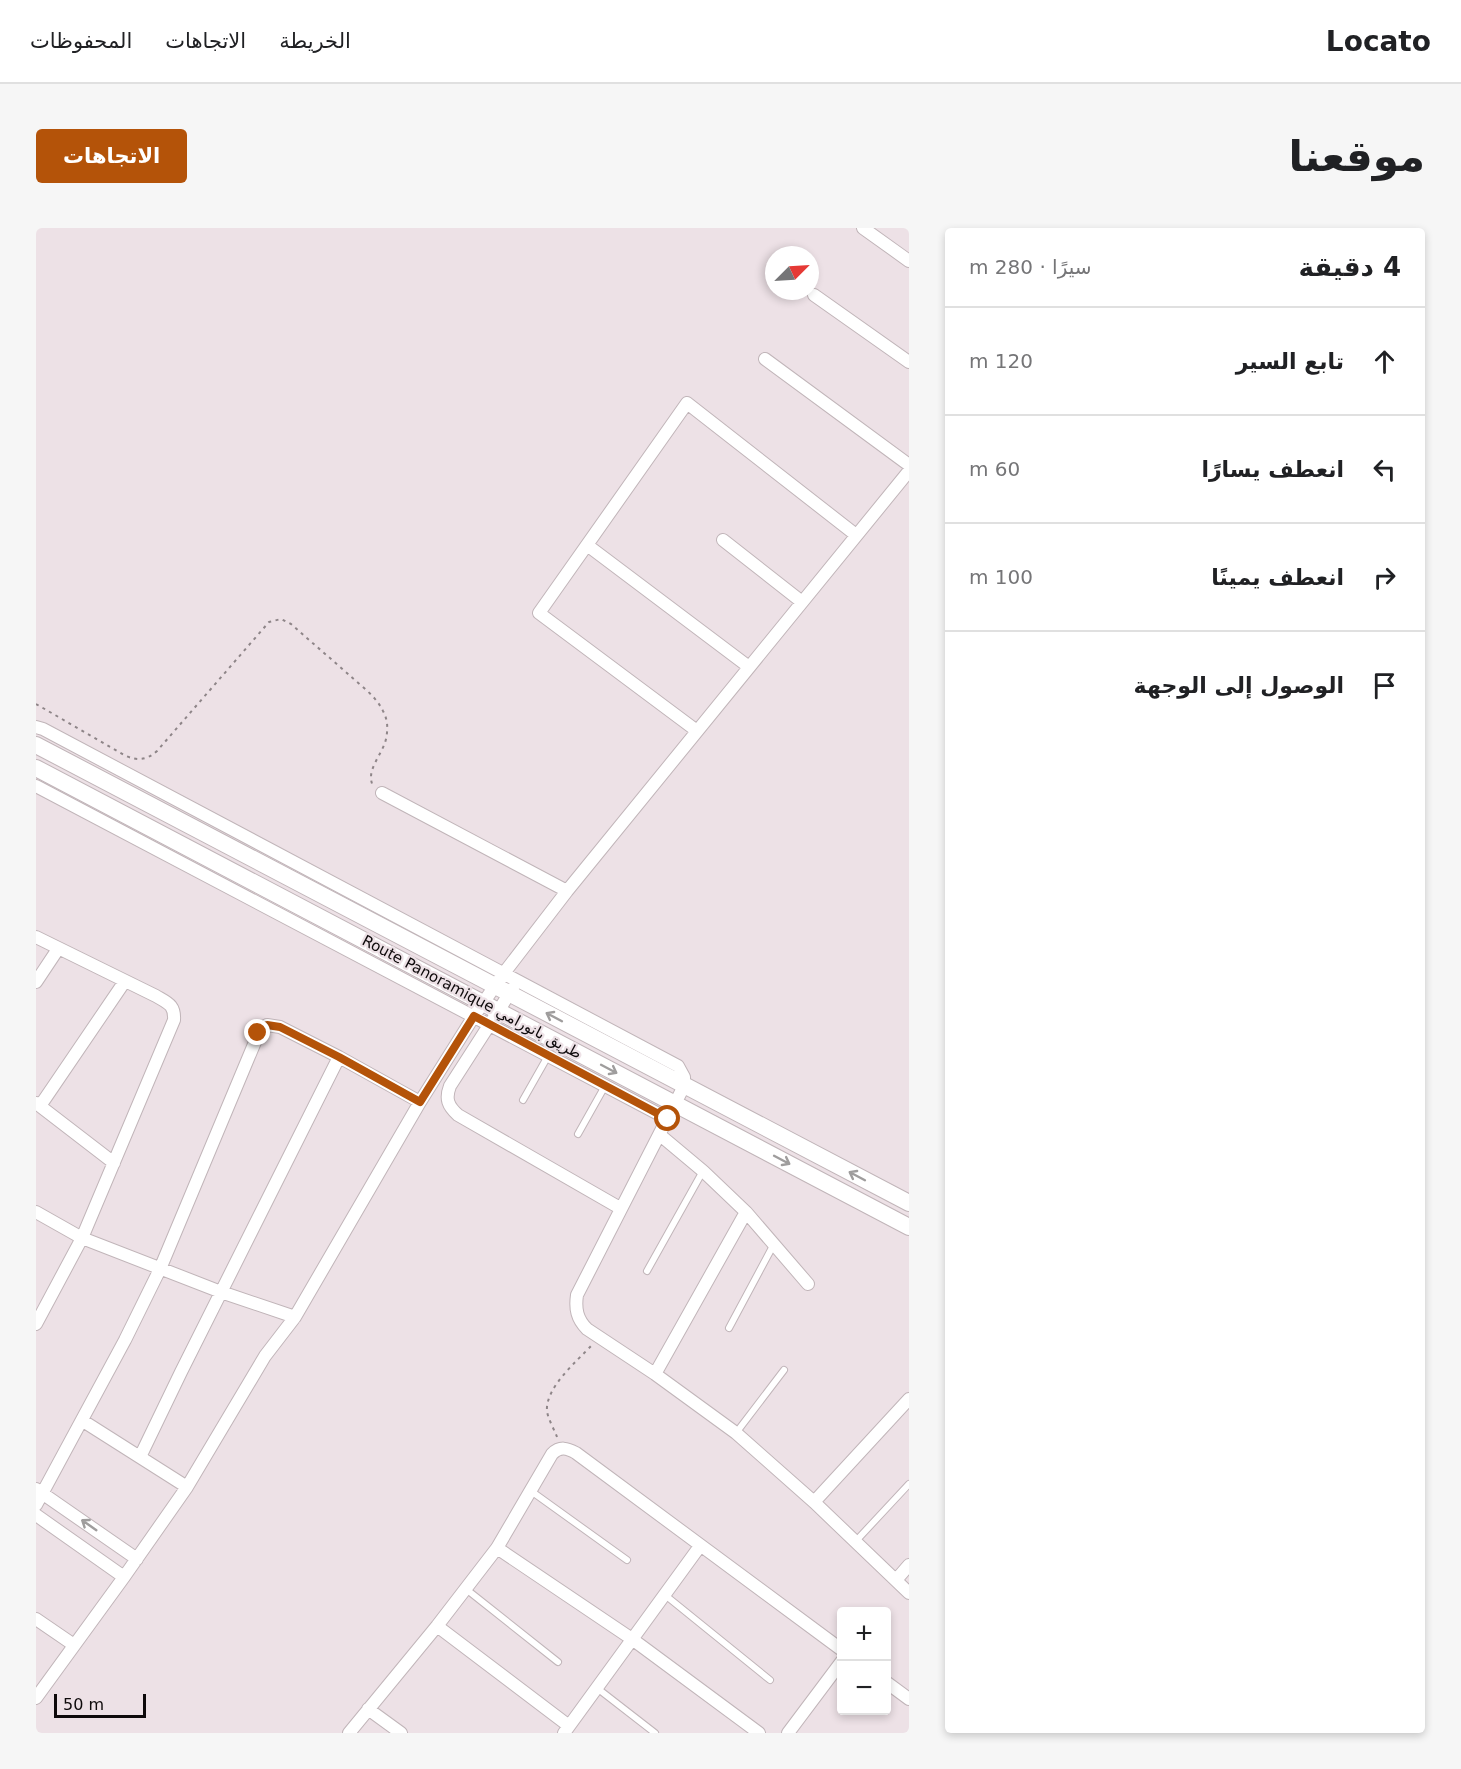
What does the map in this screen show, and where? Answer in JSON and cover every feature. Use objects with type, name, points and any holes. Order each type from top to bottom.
[{"type":"street","points":[[863,228],[909,261]]},
{"type":"street","points":[[819,299],[909,362]]},
{"type":"street","points":[[765,359],[909,465]]},
{"type":"street","points":[[698,731],[539,612],[687,403],[856,535]]},
{"type":"street","points":[[36,1698],[187,1487],[265,1356],[295,1317],[420,1102],[478,1009],[506,983],[567,891],[909,471]]},
{"type":"street","points":[[723,540],[802,602]]},
{"type":"street","points":[[587,545],[749,667]]},
{"type":"street","points":[[36,727],[506,983]]},
{"type":"street","name":"Route Panoramique طريق بانورامي","points":[[36,745],[506,983],[684,1086],[909,1203]]},
{"type":"street","name":"Route Panoramique طريق بانورامي","points":[[36,768],[494,1018],[672,1112],[909,1227]]},
{"type":"street","points":[[36,786],[478,1009]]},
{"type":"street","points":[[382,793],[567,891]]},
{"type":"street","points":[[36,937],[169,1004],[174,1010],[174,1020],[82,1238],[36,1324]]},
{"type":"street","points":[[36,982],[58,948]]},
{"type":"street","points":[[114,1163],[38,1105],[125,981]]},
{"type":"street","points":[[506,983],[494,1018],[450,1086],[447,1103],[458,1115],[620,1208]]},
{"type":"street","points":[[494,1018],[549,1056],[605,1086],[672,1112]]},
{"type":"street","points":[[36,1505],[39,1491],[82,1421],[160,1269],[260,1030],[267,1025],[280,1027],[420,1102]]},
{"type":"street","points":[[140,1457],[339,1057]]},
{"type":"street","points":[[684,1086],[577,1295],[577,1313],[581,1323],[736,1433],[814,1502],[909,1593]]},
{"type":"street","points":[[660,1135],[703,1171],[746,1212],[808,1284]]},
{"type":"street","points":[[36,1212],[82,1238],[221,1292],[295,1317]]},
{"type":"street","points":[[655,1374],[746,1212]]},
{"type":"street","points":[[814,1502],[909,1399]]},
{"type":"street","points":[[82,1421],[187,1487]]},
{"type":"street","points":[[354,1732],[368,1709],[437,1626],[497,1548],[552,1454],[562,1448],[576,1453],[837,1646]]},
{"type":"street","points":[[39,1491],[136,1559]]},
{"type":"street","points":[[36,1515],[124,1577]]},
{"type":"street","points":[[437,1626],[566,1730],[700,1546]]},
{"type":"street","points":[[497,1548],[632,1639],[759,1733]]},
{"type":"street","points":[[896,1580],[909,1564]]},
{"type":"street","points":[[36,1619],[74,1645]]},
{"type":"street","points":[[788,1733],[837,1668]]},
{"type":"street","points":[[891,1686],[909,1699]]},
{"type":"street","points":[[368,1709],[401,1733]]},
{"type":"lane","points":[[523,1100],[549,1056]]},
{"type":"lane","points":[[578,1134],[605,1086]]},
{"type":"lane","points":[[647,1271],[703,1171]]},
{"type":"lane","points":[[729,1328],[774,1243]]},
{"type":"lane","points":[[736,1433],[784,1370]]},
{"type":"lane","points":[[855,1542],[909,1484]]},
{"type":"lane","points":[[531,1491],[627,1560]]},
{"type":"lane","points":[[465,1589],[558,1662]]},
{"type":"lane","points":[[664,1595],[770,1680]]},
{"type":"lane","points":[[597,1688],[655,1733]]},
{"type":"path","points":[[36,704],[126,756],[142,760],[157,751],[269,622],[281,619],[291,624],[370,694],[385,713],[388,725],[387,738],[384,749],[370,774],[375,789],[382,793]]},
{"type":"path","points":[[562,1448],[547,1411],[550,1394],[557,1383],[599,1337]]},
{"type":"route","points":[[258,1033],[267,1025],[280,1027],[420,1102],[474,1016],[668,1119]]}]
